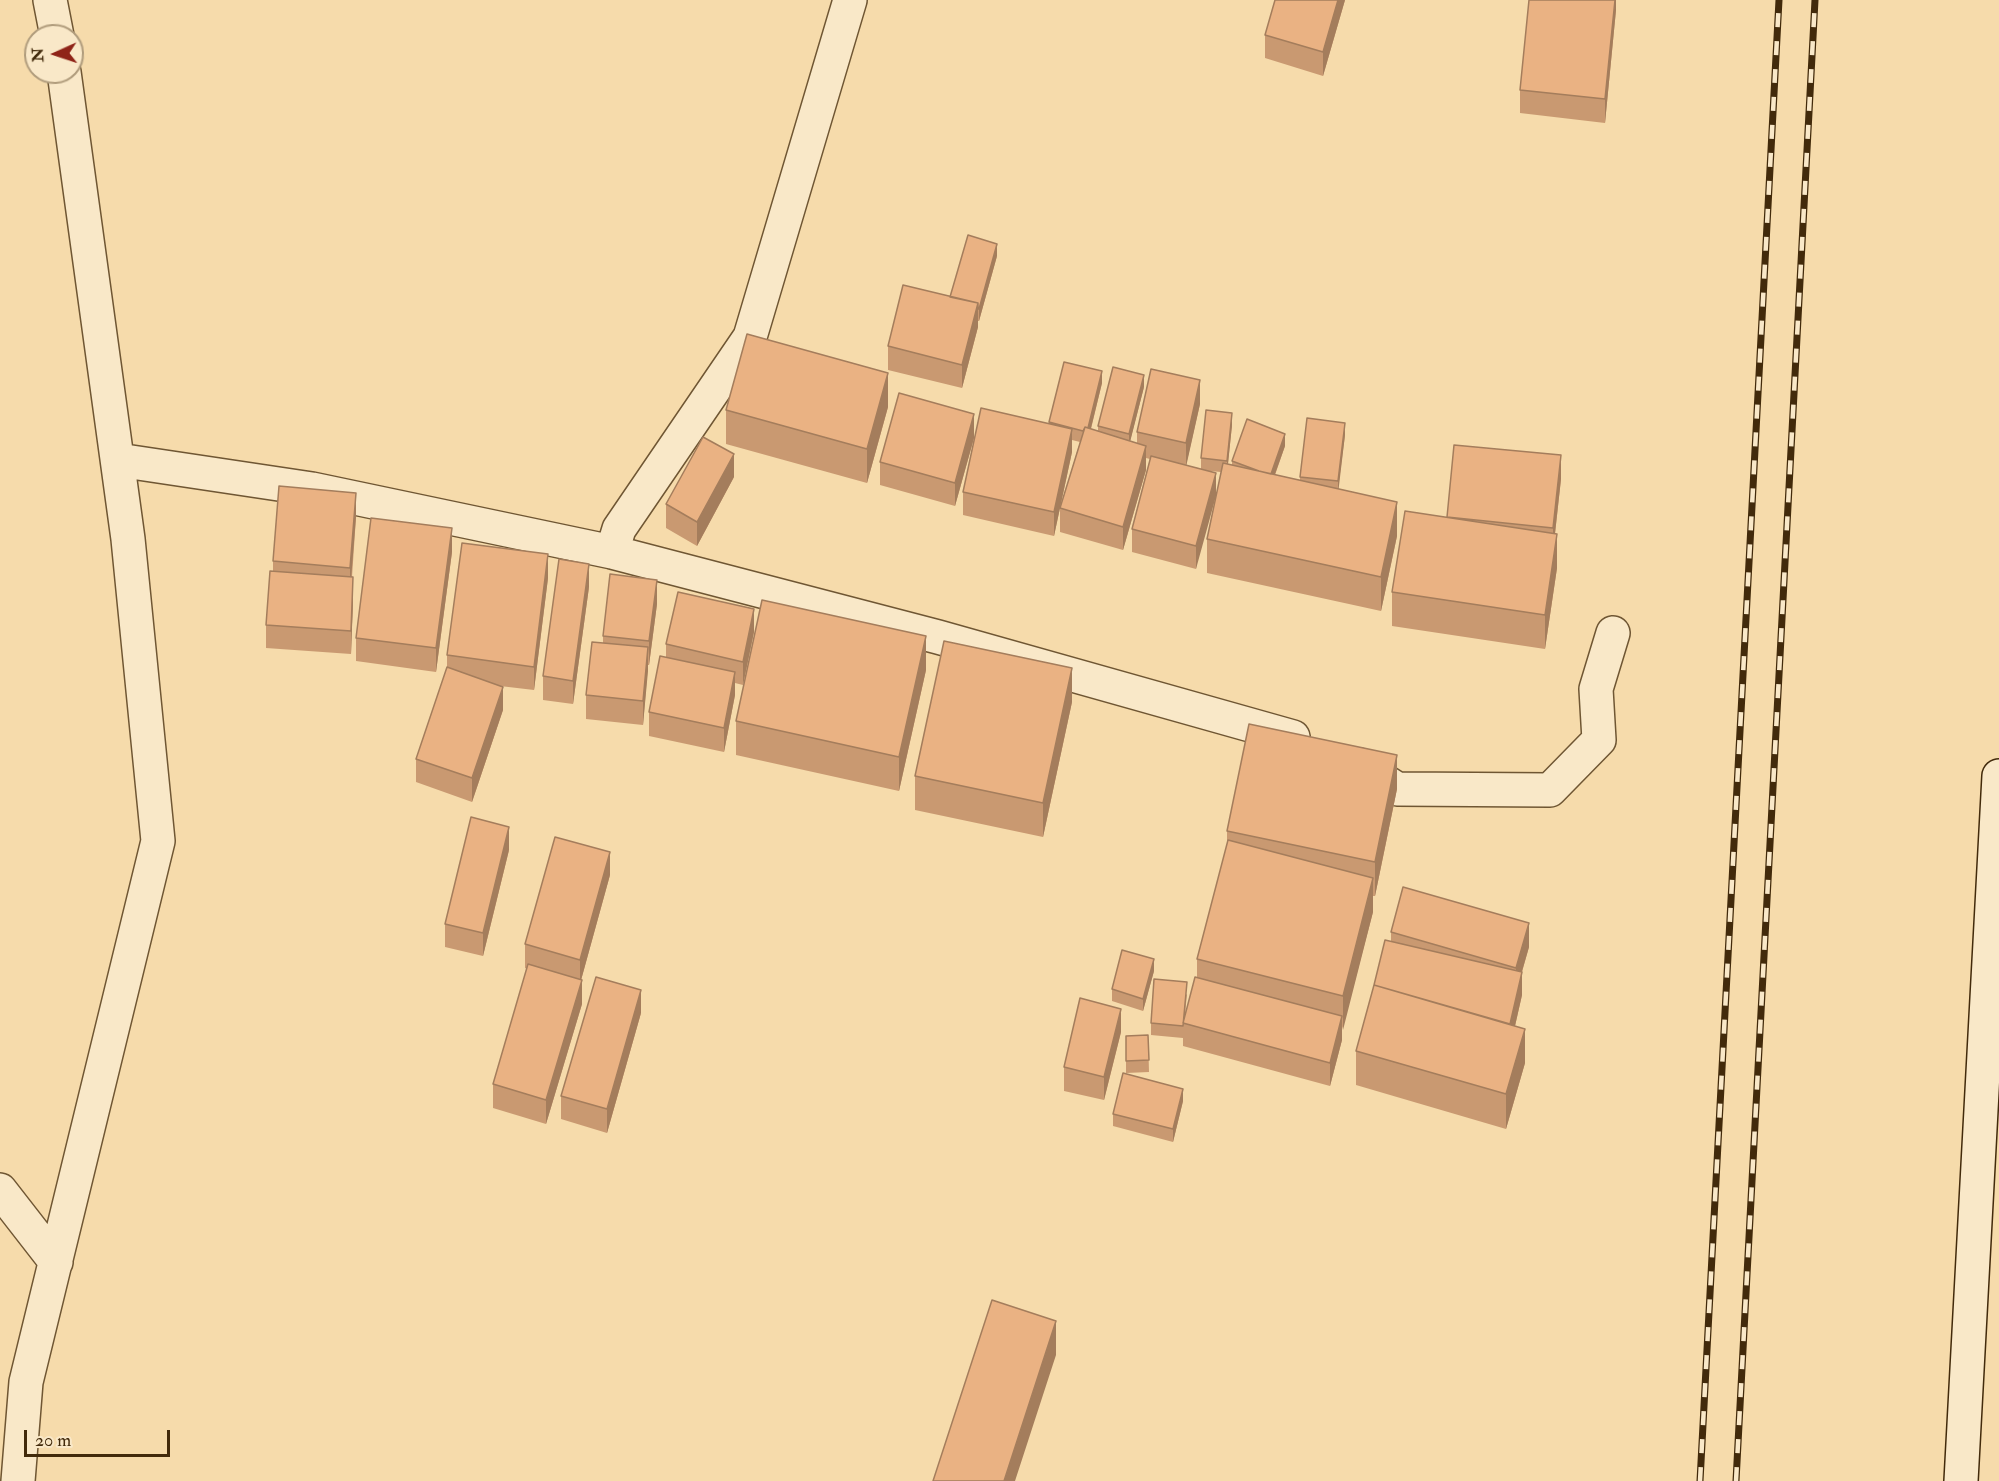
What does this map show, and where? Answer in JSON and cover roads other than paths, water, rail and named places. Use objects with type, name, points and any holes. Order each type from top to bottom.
[{"type":"street","points":[[50,0],[55,24]]},
{"type":"street","points":[[612,552],[620,529],[750,337],[850,0]]},
{"type":"street","points":[[18,1481],[26,1382],[158,841],[129,550],[66,84]]},
{"type":"street","points":[[118,460],[312,489],[612,552],[938,637],[1331,748],[1397,789],[1550,790],[1599,740],[1596,689],[1613,633]]},
{"type":"street","points":[[1960,1481],[1999,776]]},
{"type":"street","points":[[0,1190],[56,1262]]},
{"type":"railway","points":[[1700,1481],[1779,0]]},
{"type":"railway","points":[[1736,1481],[1815,0]]}]
